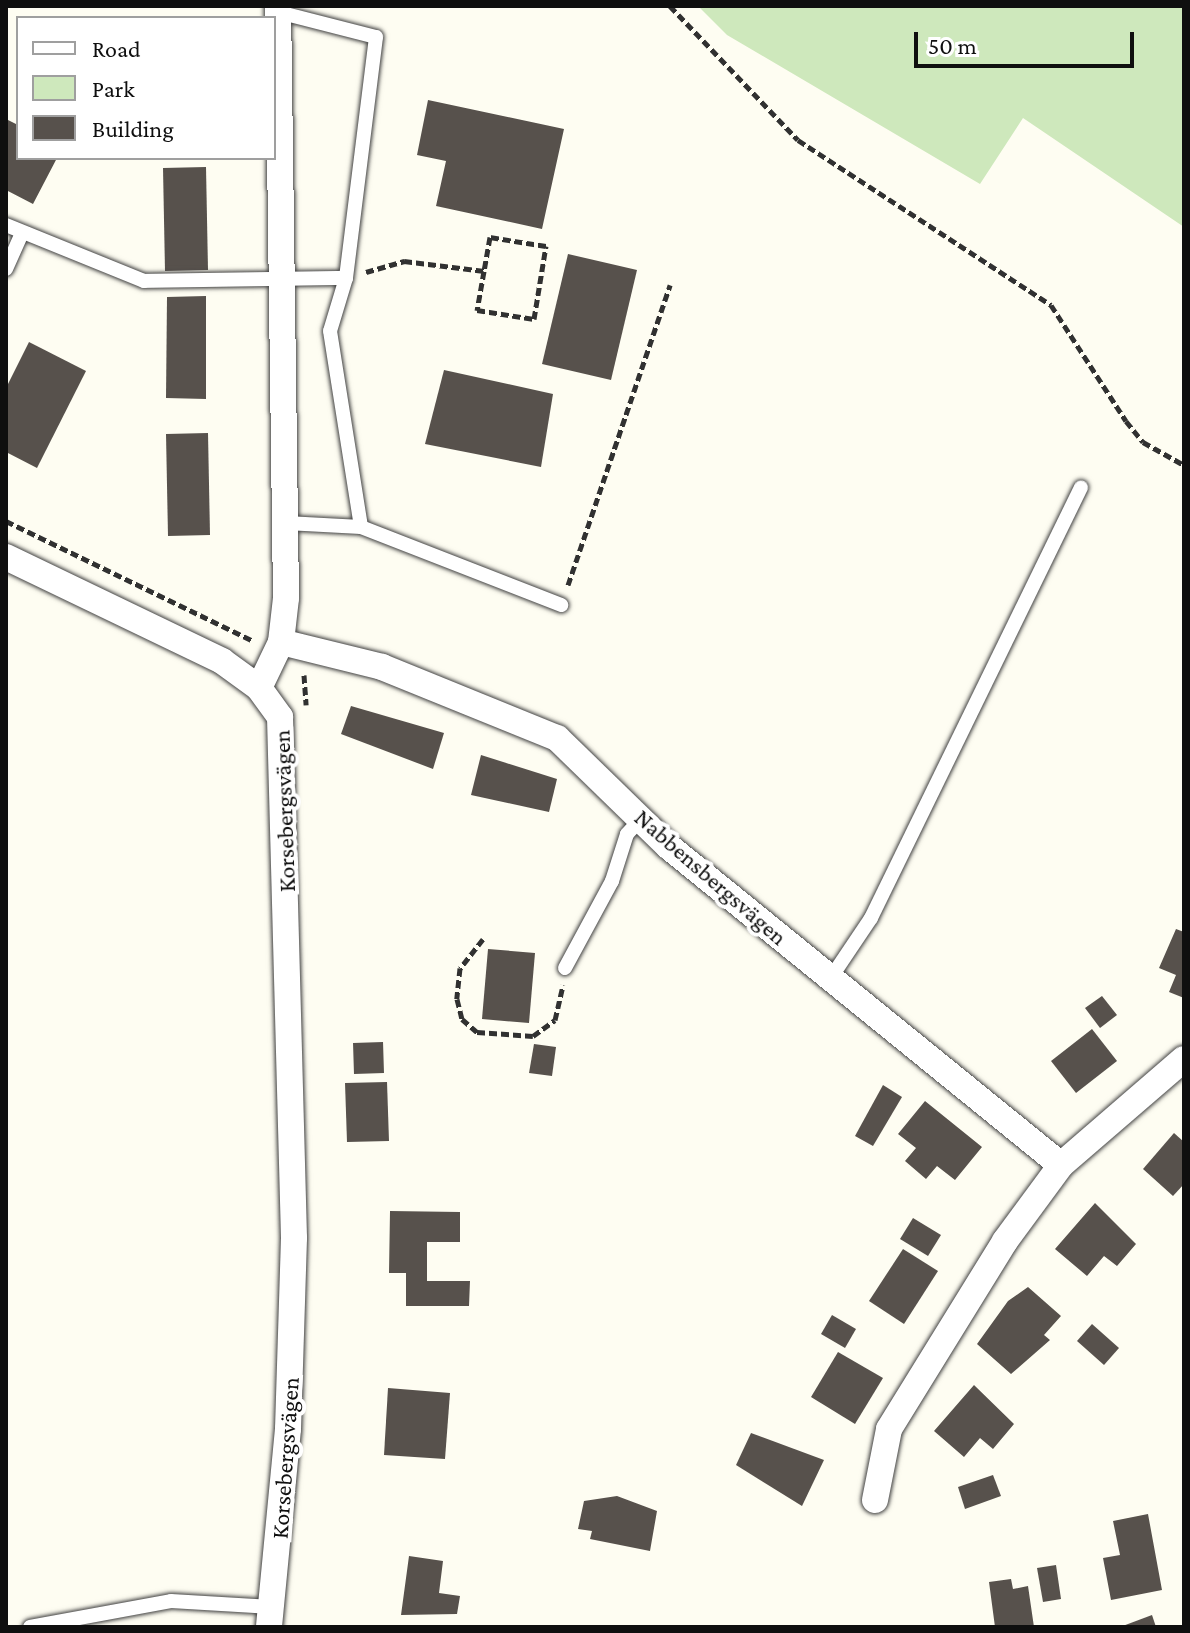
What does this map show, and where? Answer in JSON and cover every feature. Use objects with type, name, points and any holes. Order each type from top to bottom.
[{"type":"street","points":[[6,557],[222,661],[259,688],[281,642],[286,523],[278,9]]},
{"type":"street","name":"Nabbensbergsvägen","points":[[281,642],[382,667],[530,721],[589,765],[641,819],[830,979],[1061,1165]]},
{"type":"street","name":"Korsebergsvägen","points":[[259,688],[280,717],[285,746],[293,1111],[290,1400],[271,1617]]},
{"type":"street","points":[[875,1500],[889,1429],[943,1334],[1061,1165],[1184,1059]]},
{"type":"lane","points":[[278,9],[376,37],[346,278],[330,331],[361,527]]},
{"type":"lane","points":[[6,225],[144,281],[346,278]]},
{"type":"lane","points":[[6,269],[22,233]]},
{"type":"lane","points":[[830,979],[871,918],[1081,487]]},
{"type":"lane","points":[[286,523],[361,527],[561,605]]},
{"type":"lane","points":[[565,968],[612,881],[627,834],[641,819]]},
{"type":"lane","points":[[30,1627],[171,1601],[271,1617]]},
{"type":"path","points":[[670,6],[798,140],[1051,305],[1126,421],[1143,442],[1184,465]]},
{"type":"path","points":[[490,237],[546,246],[534,319],[477,310],[484,271],[490,237]]},
{"type":"path","points":[[346,278],[404,261],[484,271]]},
{"type":"path","points":[[561,605],[670,285]]},
{"type":"path","points":[[483,939],[460,968],[457,999],[462,1019],[477,1032],[533,1036],[555,1020],[565,968]]},
{"type":"green space","points":[[698,6],[1184,6],[1184,227],[1023,118],[980,184],[727,35]]},
{"type":"building","points":[[428,100],[564,129],[542,229],[436,206],[446,161],[417,155]]},
{"type":"building","points":[[6,119],[16,124],[16,160],[56,160],[33,204],[6,190]]},
{"type":"building","points":[[206,167],[208,270],[165,271],[163,168]]},
{"type":"building","points":[[568,254],[637,270],[611,380],[542,364]]},
{"type":"building","points":[[206,296],[206,399],[166,398],[167,297]]},
{"type":"building","points":[[29,342],[86,371],[37,468],[6,452],[6,388]]},
{"type":"building","points":[[444,370],[553,394],[541,467],[425,444]]},
{"type":"building","points":[[208,433],[210,535],[168,536],[166,434]]},
{"type":"building","points":[[351,706],[444,733],[433,769],[341,734]]},
{"type":"building","points":[[481,755],[557,779],[549,812],[471,795]]},
{"type":"building","points":[[1176,929],[1184,932],[1184,998],[1169,992],[1176,975],[1159,968]]},
{"type":"building","points":[[488,949],[535,953],[529,1023],[482,1019]]},
{"type":"building","points":[[1102,996],[1117,1015],[1100,1028],[1085,1008]]},
{"type":"building","points":[[1092,1029],[1117,1061],[1076,1093],[1051,1061]]},
{"type":"building","points":[[383,1042],[384,1073],[354,1074],[353,1043]]},
{"type":"building","points":[[534,1044],[556,1047],[552,1076],[529,1073]]},
{"type":"building","points":[[387,1082],[389,1141],[347,1142],[345,1083]]},
{"type":"building","points":[[883,1085],[902,1097],[873,1146],[855,1136]]},
{"type":"building","points":[[925,1101],[982,1147],[955,1180],[937,1166],[926,1179],[905,1161],[916,1148],[898,1134]]},
{"type":"building","points":[[1174,1133],[1184,1142],[1184,1184],[1173,1196],[1143,1169]]},
{"type":"building","points":[[1095,1203],[1136,1244],[1117,1266],[1104,1256],[1087,1276],[1055,1249]]},
{"type":"building","points":[[390,1211],[460,1212],[460,1242],[427,1242],[427,1281],[470,1281],[469,1306],[406,1306],[406,1273],[389,1273]]},
{"type":"building","points":[[913,1218],[941,1235],[928,1256],[900,1239]]},
{"type":"building","points":[[903,1249],[938,1271],[904,1324],[869,1301]]},
{"type":"building","points":[[1028,1287],[1061,1316],[1044,1335],[1050,1340],[1011,1374],[977,1344],[1008,1301]]},
{"type":"building","points":[[832,1315],[856,1329],[845,1348],[821,1334]]},
{"type":"building","points":[[1092,1324],[1119,1348],[1104,1365],[1077,1341]]},
{"type":"building","points":[[838,1352],[883,1378],[855,1424],[811,1397]]},
{"type":"building","points":[[974,1385],[1014,1424],[993,1449],[980,1438],[964,1457],[934,1431]]},
{"type":"building","points":[[388,1388],[450,1393],[445,1459],[384,1455]]},
{"type":"building","points":[[751,1433],[824,1460],[802,1506],[736,1465]]},
{"type":"building","points":[[993,1475],[1001,1496],[965,1509],[958,1487]]},
{"type":"building","points":[[617,1496],[657,1511],[650,1551],[590,1539],[592,1531],[578,1529],[584,1501]]},
{"type":"building","points":[[1148,1514],[1162,1590],[1111,1600],[1103,1558],[1120,1555],[1113,1521]]},
{"type":"building","points":[[409,1556],[443,1561],[439,1593],[460,1596],[457,1614],[401,1615]]},
{"type":"building","points":[[1056,1565],[1061,1599],[1043,1602],[1037,1568]]},
{"type":"building","points":[[1011,1579],[1013,1589],[1028,1586],[1034,1627],[995,1627],[989,1582]]},
{"type":"building","points":[[1152,1615],[1156,1627],[1120,1627]]}]
